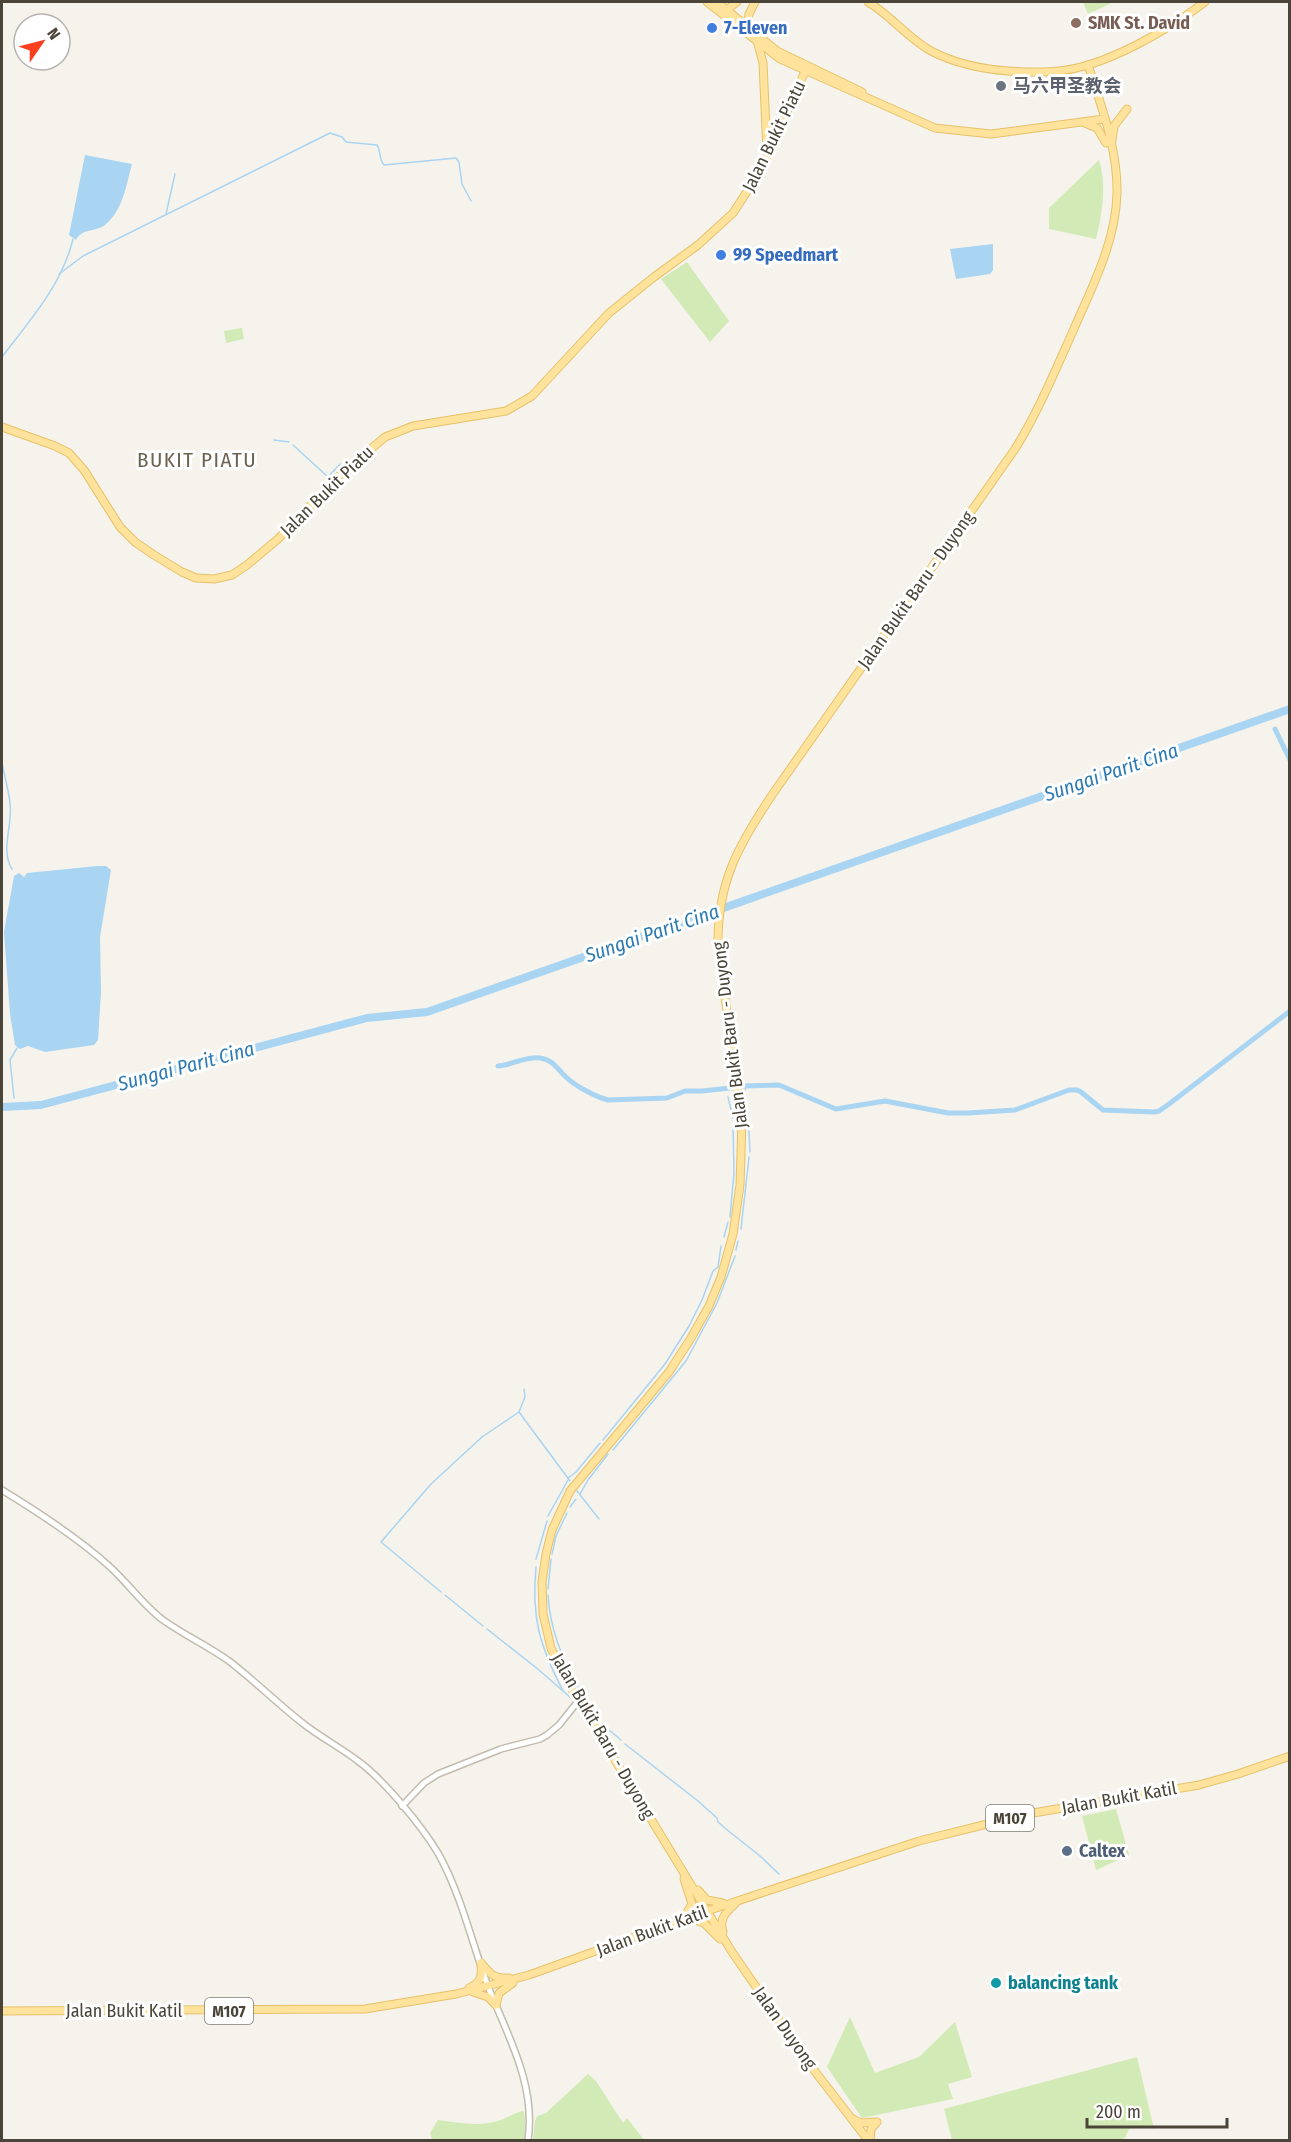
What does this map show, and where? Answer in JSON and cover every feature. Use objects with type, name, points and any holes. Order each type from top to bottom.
[{"type":"main road","points":[[707,2],[747,25],[777,51],[806,70]]},
{"type":"main road","points":[[717,2],[756,41],[780,59],[921,123],[959,131],[1004,134],[1104,119]]},
{"type":"main road","points":[[725,11],[737,2]]},
{"type":"main road","points":[[747,25],[755,2]]},
{"type":"main road","points":[[868,2],[888,15],[913,39],[931,51],[956,62],[983,69],[1031,72],[1059,71],[1088,65],[1151,38],[1205,2]]},
{"type":"main road","points":[[756,41],[763,63],[767,155]]},
{"type":"main road","name":"Jalan Bukit Baru - Duyong","points":[[707,1911],[565,1678],[551,1648],[543,1614],[542,1582],[546,1554],[552,1530],[570,1491],[669,1372],[691,1338],[709,1306],[721,1277],[733,1234],[740,1185],[742,1121],[718,946],[721,900],[736,855],[755,820],[1021,440],[1038,408],[1100,271],[1115,214],[1118,194],[1117,174],[1112,148],[1088,65]]},
{"type":"main road","name":"Jalan Bukit Piatu","points":[[2,427],[69,453],[84,470],[127,535],[154,555],[196,578],[214,579],[232,575],[248,565],[278,539],[339,476],[385,437],[413,426],[506,411],[532,396],[609,313],[698,245],[729,218],[755,182],[806,70]]},
{"type":"main road","points":[[1112,148],[1114,126],[1127,109]]},
{"type":"main road","points":[[1077,122],[1092,125],[1101,131],[1117,174]]},
{"type":"main road","name":"Jalan Bukit Katil","points":[[2,2011],[365,2009],[467,1992],[529,1975],[845,1864],[982,1825],[1051,1810],[1199,1785],[1290,1756]]},
{"type":"main road","points":[[677,1861],[707,1900],[719,1904],[736,1902]]},
{"type":"main road","points":[[664,1926],[685,1916],[692,1904],[677,1861]]},
{"type":"main road","points":[[725,1941],[721,1925],[722,1918],[736,1902]]},
{"type":"main road","name":"Jalan Duyong","points":[[707,1911],[732,1952],[810,2065],[869,2140]]},
{"type":"main road","points":[[687,1918],[704,1923],[732,1952]]},
{"type":"main road","points":[[481,1963],[490,1974],[500,1979],[529,1975]]},
{"type":"main road","points":[[456,1994],[477,1984],[482,1975],[481,1963]]},
{"type":"main road","points":[[467,1992],[479,1993],[496,2005],[503,1988],[529,1975]]},
{"type":"main road","points":[[849,2116],[861,2123],[875,2122],[869,2140]]},
{"type":"street","points":[[2,1490],[81,1543],[119,1575],[150,1610],[163,1620],[228,1661],[305,1725],[359,1761],[402,1806],[438,1853],[466,1918],[489,1987],[522,2068],[530,2115],[528,2140]]},
{"type":"street","points":[[402,1806],[418,1789],[438,1774],[501,1749],[547,1735],[559,1725],[579,1700]]},
{"type":"green space","points":[[1083,2],[1114,2],[1088,14]]},
{"type":"green space","points":[[1099,160],[1103,189],[1102,210],[1096,239],[1049,229],[1049,208]]},
{"type":"green space","points":[[687,262],[729,321],[710,342],[661,279]]},
{"type":"green space","points":[[242,328],[244,339],[226,343],[224,331]]},
{"type":"green space","points":[[1116,1809],[1129,1855],[1096,1870],[1082,1816]]},
{"type":"green space","points":[[850,2017],[875,2073],[919,2057],[955,2022],[972,2077],[948,2084],[953,2099],[862,2118],[827,2067]]},
{"type":"green space","points":[[1137,2057],[1154,2129],[1145,2126],[1129,2129],[1125,2138],[1119,2140],[952,2140],[944,2109]]},
{"type":"green space","points":[[588,2074],[596,2081],[623,2123],[627,2118],[644,2140],[533,2140],[537,2116],[546,2113]]},
{"type":"green space","points":[[524,2111],[526,2128],[524,2140],[432,2140],[430,2133],[438,2120],[470,2124],[486,2123]]},
{"type":"water","points":[[85,155],[132,164],[123,197],[111,219],[101,227],[85,232],[76,240],[69,235]]},
{"type":"water","points":[[993,244],[993,270],[990,274],[956,279],[950,249]]},
{"type":"water","points":[[106,866],[111,870],[100,937],[101,992],[98,1040],[94,1045],[45,1052],[28,1046],[20,1049],[15,1045],[10,1014],[4,932],[14,876],[19,873],[24,877],[27,873]]},
{"type":"waterway","points":[[59,274],[83,256],[330,133],[342,137],[346,142],[377,145],[384,165],[456,158],[459,162],[462,184],[471,201]]},
{"type":"waterway","points":[[166,214],[175,174]]},
{"type":"waterway","points":[[2,357],[53,287],[68,256],[73,239]]},
{"type":"waterway","points":[[274,440],[289,442]]},
{"type":"waterway","points":[[293,445],[328,477],[340,464]]},
{"type":"waterway","name":"Sungai Parit Cina","points":[[2,1107],[41,1105],[367,1018],[427,1012],[1290,709]]},
{"type":"waterway","points":[[1275,729],[1290,760]]},
{"type":"waterway","points":[[2,762],[10,804],[7,854],[12,869]]},
{"type":"waterway","points":[[742,1086],[779,1085],[836,1109],[885,1101],[948,1113],[1015,1110],[1069,1090],[1077,1090],[1103,1110],[1154,1112],[1169,1104],[1290,1011]]},
{"type":"waterway","points":[[14,1098],[10,1060],[17,1048]]},
{"type":"waterway","points":[[498,1066],[530,1058],[545,1059],[575,1084],[608,1100],[667,1098],[685,1091],[730,1088]]},
{"type":"waterway","points":[[746,1086],[744,1096],[748,1113],[750,1152]]},
{"type":"waterway","points":[[728,1097],[733,1118]]},
{"type":"waterway","points":[[730,1217],[734,1173],[733,1126]]},
{"type":"waterway","points":[[741,1229],[749,1157]]},
{"type":"waterway","points":[[724,1237],[728,1222]]},
{"type":"waterway","points":[[736,1250],[738,1241]]},
{"type":"waterway","points":[[603,1440],[665,1364],[689,1326],[713,1271],[718,1267],[721,1246]]},
{"type":"waterway","points":[[613,1450],[686,1361],[717,1303],[735,1256]]},
{"type":"waterway","points":[[519,1412],[525,1397],[524,1389]]},
{"type":"waterway","points":[[441,1592],[381,1542],[431,1484],[482,1437],[519,1412],[570,1481]]},
{"type":"waterway","points":[[568,1478],[576,1472],[600,1443]]},
{"type":"waterway","points":[[580,1494],[608,1454]]},
{"type":"waterway","points":[[548,1516],[568,1480]]},
{"type":"waterway","points":[[577,1491],[599,1519]]},
{"type":"waterway","points":[[570,1507],[576,1499]]},
{"type":"waterway","points":[[552,1554],[556,1536],[567,1513]]},
{"type":"waterway","points":[[536,1559],[547,1521]]},
{"type":"waterway","points":[[548,1589],[551,1559]]},
{"type":"waterway","points":[[536,1567],[535,1602],[539,1631],[548,1660],[563,1691]]},
{"type":"waterway","points":[[445,1595],[483,1626]]},
{"type":"waterway","points":[[548,1595],[551,1620],[558,1644],[580,1690]]},
{"type":"waterway","points":[[487,1629],[571,1698]]},
{"type":"waterway","points":[[602,1724],[621,1740]]},
{"type":"waterway","points":[[625,1744],[698,1801],[717,1818],[718,1822],[779,1874]]},
{"type":"place","name":"SMK St. David","points":[[1076,23]]},
{"type":"place","name":"7-Eleven","points":[[712,28]]},
{"type":"place","name":"马六甲圣教会","points":[[1001,86]]},
{"type":"place","name":"99 Speedmart","points":[[721,255]]},
{"type":"place","name":"Caltex","points":[[1067,1851]]},
{"type":"place","name":"balancing tank","points":[[996,1983]]},
{"type":"district","name":"BUKIT PIATU","points":[[197,460]]}]
